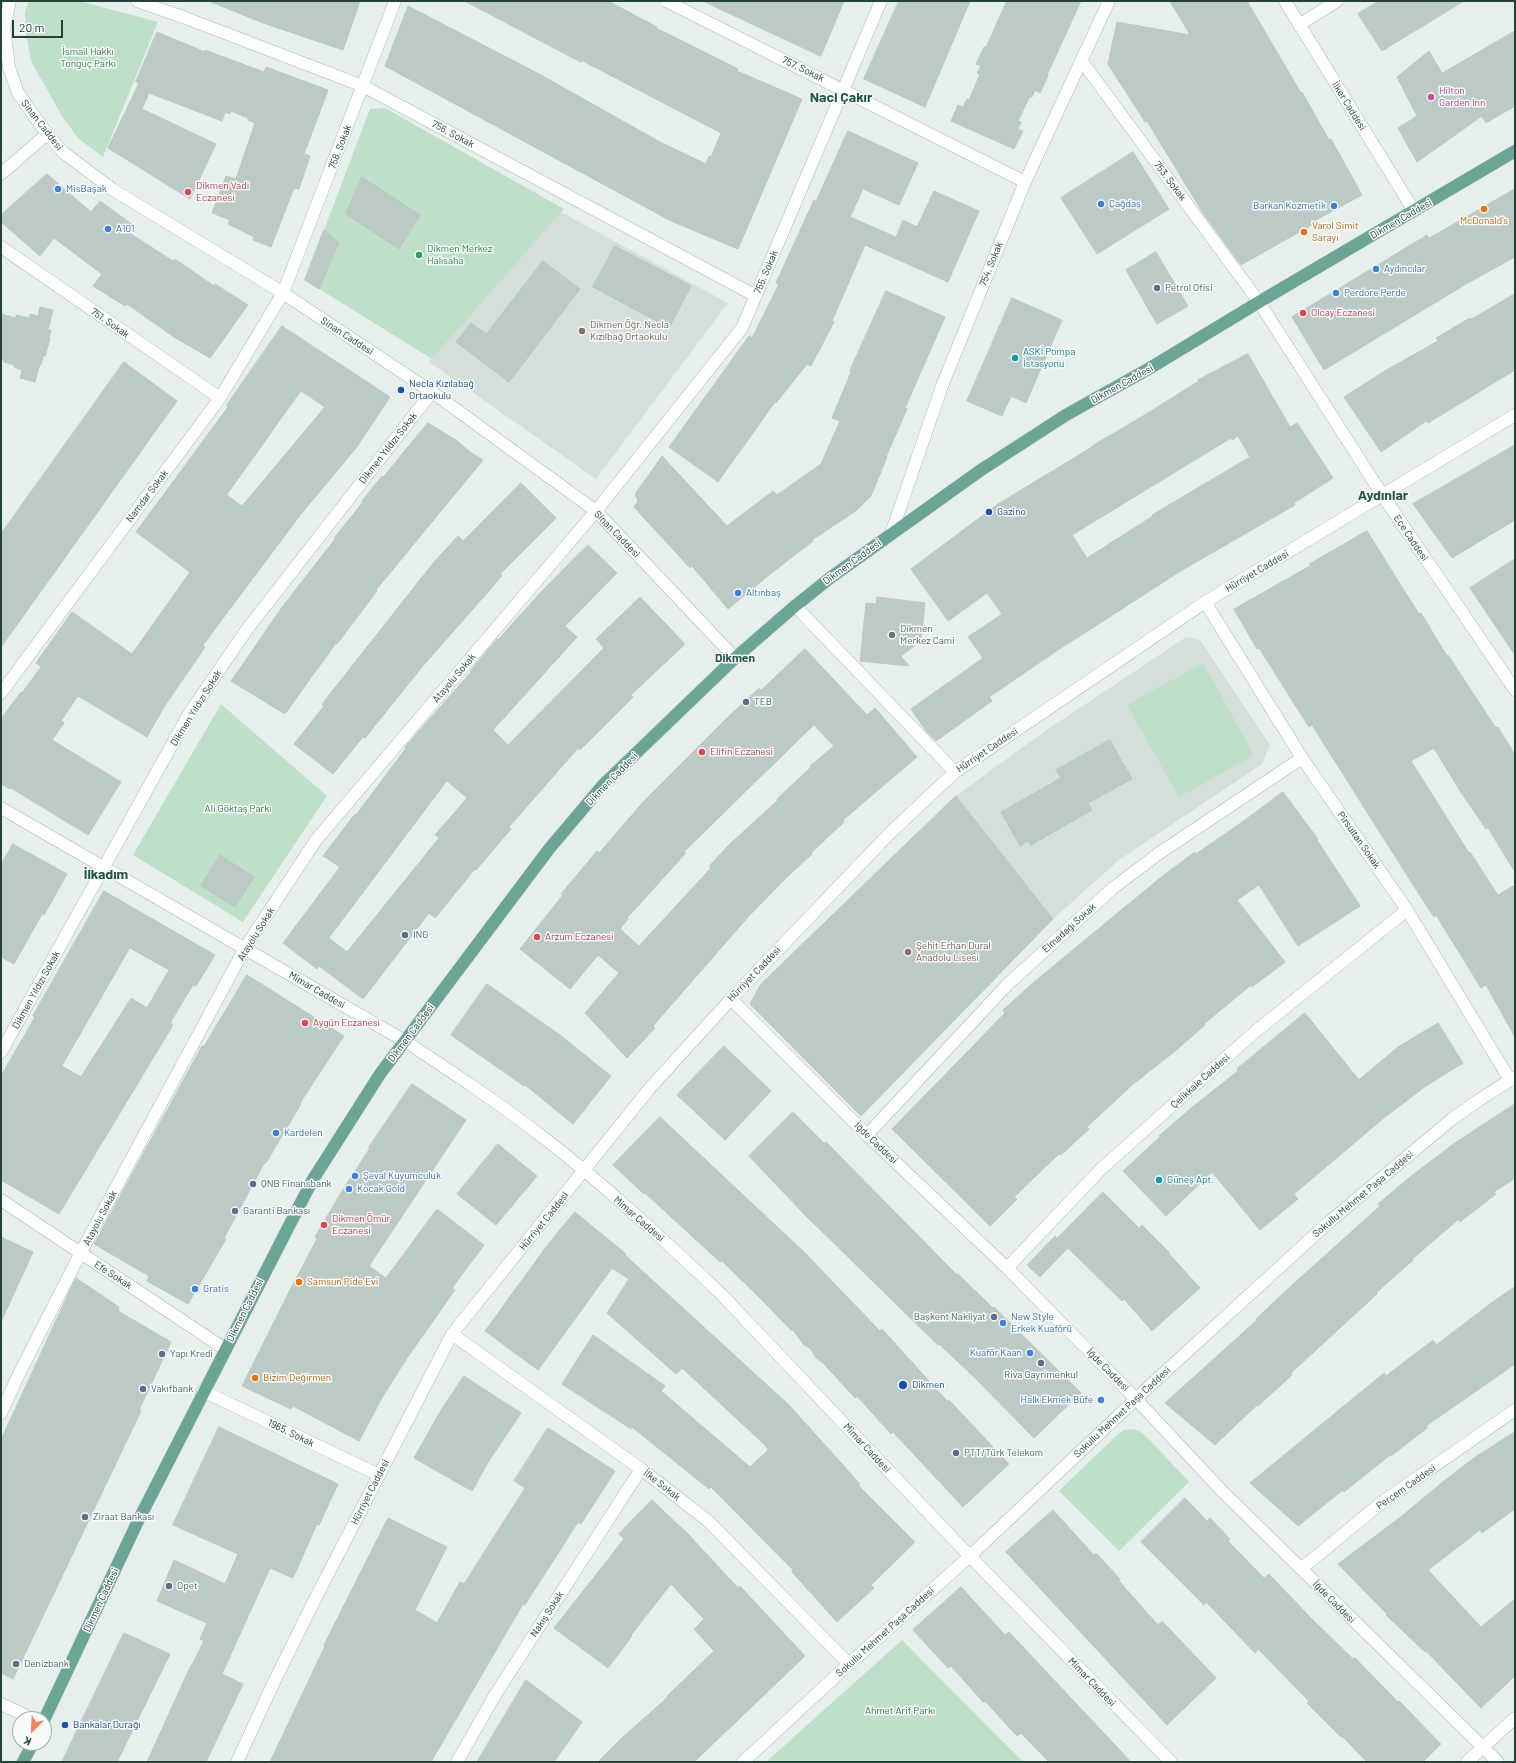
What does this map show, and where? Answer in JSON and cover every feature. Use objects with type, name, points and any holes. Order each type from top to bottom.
[{"type":"main road","name":"Dikmen Caddesi","points":[[48,1711],[138,1521],[203,1391],[312,1181],[380,1074],[548,849],[598,791],[735,658],[795,606],[830,578],[981,470],[1066,415],[1150,368],[1515,151]]},
{"type":"main road","points":[[23,1762],[29,1751]]},
{"type":"street","name":"Sinan Caddesi","points":[[10,1],[2,34],[9,67],[18,93],[47,134],[64,153],[112,189],[283,293],[432,392],[596,511],[735,658]]},
{"type":"street","name":"756. Sokak","points":[[136,1],[183,16],[363,86],[756,296]]},
{"type":"street","name":"758. Sokak","points":[[283,293],[395,1]]},
{"type":"street","name":"757. Sokak","points":[[666,1],[1025,182]]},
{"type":"street","name":"755. Sokak","points":[[596,511],[742,328],[882,1]]},
{"type":"street","name":"754. Sokak","points":[[891,534],[942,386],[1025,182],[1080,60],[1109,1]]},
{"type":"street","name":"İlker Caddesi","points":[[1285,1],[1414,211]]},
{"type":"street","points":[[1299,25],[1337,1]]},
{"type":"street","name":"753. Sokak","points":[[1080,60],[1259,302]]},
{"type":"street","points":[[1,174],[47,134]]},
{"type":"street","name":"751. Sokak","points":[[1,247],[220,398]]},
{"type":"street","name":"Namdar Sokak","points":[[1,693],[220,398],[283,293]]},
{"type":"street","name":"Ece Caddesi","points":[[1259,302],[1383,496],[1515,689]]},
{"type":"street","name":"Dikmen Yıldızı Sokak","points":[[1,1052],[189,714],[248,628],[432,392]]},
{"type":"street","name":"Hürriyet Caddesi","points":[[237,1762],[273,1684],[452,1334],[585,1171],[650,1088],[731,999],[890,833],[954,772],[1204,602],[1383,496],[1515,415]]},
{"type":"street","name":"Atayolu Sokak","points":[[1,1413],[19,1374],[80,1254],[245,948],[316,840],[596,511]]},
{"type":"street","name":"Pirsultan Sokak","points":[[1204,602],[1302,758],[1407,910],[1513,1079]]},
{"type":"street","points":[[795,606],[954,772]]},
{"type":"street","name":"Elmadağı Sokak","points":[[867,1135],[1008,985],[1113,888],[1158,854],[1302,758]]},
{"type":"street","name":"Mimar Caddesi","points":[[1,808],[405,1040],[502,1106],[545,1138],[585,1171],[680,1255],[721,1294],[970,1556],[1171,1762]]},
{"type":"street","name":"Çelikkale Caddesi","points":[[1007,1268],[1077,1193],[1107,1164],[1256,1031],[1407,910]]},
{"type":"street","name":"İğde Caddesi","points":[[731,999],[867,1135],[1007,1268],[1136,1399],[1222,1491],[1481,1748],[1498,1762]]},
{"type":"street","name":"Sokullu Mehmet Paşa Caddesi","points":[[743,1762],[849,1664],[970,1556],[1136,1399],[1353,1201],[1452,1119],[1513,1079]]},
{"type":"street","name":"Efe Sokak","points":[[1,1200],[80,1254],[225,1349]]},
{"type":"street","name":"İlke Sokak","points":[[452,1334],[641,1469],[707,1520],[849,1664]]},
{"type":"street","name":"1965. Sokak","points":[[203,1391],[379,1475]]},
{"type":"street","name":"Perçem Caddesi","points":[[1301,1569],[1381,1503],[1515,1410]]},
{"type":"street","name":"Nakış Sokak","points":[[457,1762],[495,1695],[641,1469]]},
{"type":"street","points":[[1,1704],[16,1711]]},
{"type":"street","points":[[1467,1762],[1515,1718]]},
{"type":"shaded area","name":"Dikmen Öğr. Necla Kızılbağ Ortaokulu","points":[[561,212],[728,303],[596,479],[429,362]]},
{"type":"shaded area","points":[[1186,637],[1200,640],[1270,745],[1262,764],[1119,860],[1053,919],[956,796],[1042,733]]},
{"type":"green space","name":"İsmail Hakkı Tonguç Parkı","points":[[29,1],[79,1],[158,22],[103,157],[79,139],[63,118],[31,61],[26,33],[25,12]]},
{"type":"green space","name":"Dikmen Merkez Halısaha","points":[[385,108],[564,209],[432,359],[305,280],[370,109]]},
{"type":"green space","points":[[1203,663],[1254,755],[1179,797],[1127,705]]},
{"type":"green space","name":"Ali Göktaş Parkı","points":[[221,704],[327,796],[243,922],[133,855]]},
{"type":"green space","points":[[1132,1429],[1139,1431],[1146,1436],[1189,1482],[1119,1551],[1059,1491],[1117,1435],[1124,1430]]},
{"type":"green space","name":"Ahmet Arif Parkı","points":[[902,1640],[1023,1762],[766,1762]]},
{"type":"building","points":[[211,1],[360,1],[343,50],[263,23]]},
{"type":"building","points":[[465,1],[608,1],[657,27],[656,28],[738,69],[737,71],[802,99],[738,249],[671,221],[385,66],[408,6],[541,75],[660,142],[706,164],[709,156],[711,157],[721,133]]},
{"type":"building","points":[[703,1],[844,1],[821,56]]},
{"type":"building","points":[[899,1],[970,1],[925,107],[864,79]]},
{"type":"building","points":[[1007,1],[1081,1],[1040,93],[1035,90],[1032,97],[1030,96],[1018,121],[1021,122],[1018,129],[1023,131],[1014,149],[951,121],[958,105],[963,107],[967,99],[969,100],[980,74],[977,73],[981,66],[976,64],[984,47],[986,47]]},
{"type":"building","points":[[1170,1],[1247,1],[1329,140],[1331,139],[1362,195],[1316,220],[1317,222],[1241,265],[1203,213],[1147,121],[1145,122],[1108,64],[1117,22],[1190,35]]},
{"type":"building","points":[[1379,1],[1464,1],[1382,51],[1358,14]]},
{"type":"building","points":[[1515,31],[1515,106],[1486,123],[1482,116],[1417,162],[1398,128],[1417,116],[1397,77],[1429,51],[1442,73]]},
{"type":"building","points":[[157,32],[205,52],[205,50],[264,72],[266,67],[328,90],[304,154],[310,156],[299,189],[294,188],[271,247],[253,240],[254,237],[228,224],[230,220],[212,213],[226,176],[236,179],[255,123],[248,120],[248,118],[231,111],[230,114],[225,112],[222,121],[149,93],[142,109],[216,144],[190,199],[108,148],[139,83],[136,82]]},
{"type":"building","points":[[848,131],[918,163],[899,205],[863,189],[850,217],[896,237],[903,220],[917,227],[934,191],[979,211],[948,282],[865,245],[832,321],[834,322],[811,366],[807,364],[776,403],[775,402],[718,482],[669,447],[749,336],[752,338],[779,284],[776,283],[814,200],[816,201]]},
{"type":"building","points":[[1133,152],[1169,209],[1097,254],[1061,198]]},
{"type":"building","points":[[47,174],[91,212],[100,201],[133,225],[128,232],[173,261],[175,259],[214,286],[215,284],[248,305],[210,358],[174,337],[127,304],[125,306],[93,286],[102,274],[54,238],[40,256],[1,222],[1,215]]},
{"type":"building","points":[[362,177],[420,215],[399,249],[346,214]]},
{"type":"building","points":[[1515,189],[1515,257],[1466,284],[1324,370],[1292,317],[1427,235],[1429,238]]},
{"type":"building","points":[[324,230],[339,243],[319,289],[305,280]]},
{"type":"building","points":[[615,246],[691,286],[669,328],[593,287]]},
{"type":"building","points":[[1156,252],[1188,306],[1157,324],[1126,270]]},
{"type":"building","points":[[543,261],[580,289],[509,382],[456,342],[471,323],[486,334]]},
{"type":"building","points":[[886,291],[945,317],[905,408],[907,409],[871,496],[857,510],[812,540],[813,541],[728,609],[692,566],[690,568],[634,507],[638,501],[635,494],[662,456],[727,526],[773,491],[777,495],[821,464],[840,421],[832,418],[851,372],[850,371]]},
{"type":"building","points":[[1515,294],[1515,370],[1428,423],[1426,421],[1381,452],[1344,397],[1383,372],[1438,341],[1436,338]]},
{"type":"building","name":"ASKİ Pompa İstasyonu","points":[[1012,298],[1062,320],[1026,403],[1011,396],[1002,416],[967,401]]},
{"type":"building","points":[[40,307],[53,310],[48,330],[51,330],[50,339],[45,356],[43,356],[41,365],[40,364],[35,382],[20,378],[22,370],[14,367],[14,365],[4,362],[4,360],[1,359],[1,314],[16,318],[16,315],[29,318],[30,314],[38,316]]},
{"type":"building","points":[[282,326],[390,397],[356,448],[301,514],[203,645],[205,647],[164,707],[147,737],[78,696],[61,721],[64,723],[52,740],[121,782],[88,835],[11,788],[10,789],[1,784],[1,719],[41,667],[36,663],[72,612],[132,654],[190,572],[136,532],[228,407],[227,405]],"holes":[[[301,391],[325,407],[242,506],[227,495]]]},
{"type":"building","points":[[1248,354],[1290,427],[1297,423],[1333,478],[1294,503],[1295,505],[1184,569],[1055,652],[989,697],[992,701],[936,741],[926,731],[911,709],[983,658],[968,637],[1002,614],[987,593],[948,621],[911,569],[998,504],[1143,416],[1199,381],[1198,380]],"holes":[[[1238,436],[1250,457],[1152,515],[1153,516],[1087,558],[1072,535],[1231,438],[1232,440]]]},
{"type":"building","points":[[124,362],[177,401],[1,647],[1,534]]},
{"type":"building","points":[[428,423],[456,440],[470,452],[483,460],[376,590],[377,591],[337,644],[336,643],[285,714],[231,681],[283,606],[363,502],[362,501]]},
{"type":"building","points":[[1515,445],[1515,520],[1452,558],[1413,504]]},
{"type":"building","points":[[521,483],[556,518],[500,574],[502,576],[422,667],[365,738],[363,737],[333,774],[294,744],[324,706],[322,704],[434,562],[458,536],[463,541]]},
{"type":"building","points":[[1367,531],[1419,614],[1421,613],[1447,656],[1448,655],[1496,728],[1498,727],[1515,755],[1515,872],[1488,828],[1486,829],[1460,791],[1434,748],[1411,761],[1469,853],[1470,852],[1498,895],[1515,885],[1515,1037],[1486,985],[1481,988],[1436,915],[1434,917],[1312,725],[1309,727],[1259,648],[1257,649],[1234,609],[1310,566],[1310,564]]},
{"type":"building","points":[[588,545],[617,573],[565,626],[577,637],[493,730],[508,745],[604,648],[596,639],[640,597],[685,644],[631,695],[633,697],[580,750],[578,748],[509,827],[511,829],[476,870],[475,869],[435,918],[429,913],[363,999],[319,966],[317,969],[283,943],[340,867],[323,856],[355,814],[356,815],[406,748],[405,747],[471,672],[470,671],[497,639],[498,640],[542,591]],"holes":[[[447,781],[467,798],[435,835],[439,838],[347,952],[329,938]]]},
{"type":"building","points":[[1515,559],[1515,655],[1470,588]]},
{"type":"building","name":"Dikmen Merkez Cami","points":[[877,597],[925,603],[921,641],[901,656],[909,666],[860,661],[866,603],[876,604]]},
{"type":"building","points":[[805,649],[867,715],[875,708],[917,757],[843,820],[844,822],[748,917],[653,1026],[655,1028],[627,1058],[585,1013],[619,973],[598,955],[570,989],[520,949],[563,895],[561,894],[597,851],[599,853],[645,800],[726,719],[759,688],[761,690]],"holes":[[[814,725],[834,746],[810,766],[811,767],[777,799],[778,800],[731,843],[709,866],[711,868],[639,946],[620,929],[628,919],[627,918],[686,853],[684,852]]]},
{"type":"building","points":[[1110,740],[1132,779],[1088,803],[1092,810],[1031,845],[1028,841],[1020,846],[1001,812],[1061,778],[1056,770]]},
{"type":"building","points":[[1283,792],[1318,839],[1317,840],[1360,906],[1298,946],[1259,885],[1237,900],[1285,962],[1252,987],[1251,985],[1204,1024],[1205,1025],[1174,1052],[1132,1085],[1087,1127],[1089,1129],[1061,1155],[1059,1154],[1014,1197],[1017,1199],[990,1226],[892,1129],[1005,1013],[1003,1010],[1034,982],[1165,874],[1195,852],[1196,854],[1245,820]]},
{"type":"building","name":"Şehit Erhan Dural Anadolu Lisesi","points":[[956,796],[1053,919],[861,1116],[750,1004],[761,984]]},
{"type":"building","points":[[13,844],[67,874],[44,915],[42,914],[14,964],[1,957],[1,865]]},
{"type":"building","points":[[220,855],[254,877],[235,907],[201,886]]},
{"type":"building","points":[[104,891],[215,955],[196,986],[193,985],[170,1023],[173,1025],[59,1214],[1,1180],[1,1076],[35,1017],[33,1016]],"holes":[[[130,948],[169,970],[147,1008],[131,998],[81,1077],[62,1066]]]},
{"type":"building","points":[[247,975],[344,1036],[300,1103],[301,1104],[266,1163],[265,1162],[224,1238],[226,1239],[188,1304],[147,1281],[149,1276],[94,1244],[202,1046],[204,1046]]},
{"type":"building","points":[[487,984],[560,1035],[611,1076],[573,1124],[525,1085],[524,1086],[451,1035]]},
{"type":"building","points":[[1305,1013],[1359,1080],[1398,1047],[1438,1023],[1463,1063],[1426,1086],[1385,1117],[1294,1194],[1298,1199],[1260,1230],[1212,1172],[1166,1216],[1123,1171],[1160,1137],[1159,1136],[1190,1109],[1238,1071],[1237,1069]]},
{"type":"building","points":[[724,1046],[771,1091],[725,1140],[677,1095]]},
{"type":"building","points":[[412,1084],[466,1120],[369,1266],[386,1278],[437,1209],[484,1245],[452,1288],[455,1290],[407,1358],[383,1396],[359,1441],[293,1406],[291,1409],[242,1386],[317,1239],[315,1237],[342,1191],[370,1148],[369,1147]]},
{"type":"building","points":[[1515,1104],[1515,1178],[1494,1192],[1496,1194],[1460,1222],[1459,1219],[1412,1259],[1413,1260],[1376,1293],[1377,1294],[1291,1373],[1292,1375],[1258,1406],[1257,1405],[1215,1445],[1165,1403],[1380,1206],[1378,1204],[1410,1177],[1455,1143]]},
{"type":"building","points":[[793,1112],[824,1143],[826,1142],[957,1275],[958,1274],[993,1308],[994,1307],[1081,1393],[1034,1438],[974,1377],[939,1344],[938,1345],[804,1214],[749,1156]]},
{"type":"building","points":[[660,1117],[803,1251],[880,1331],[882,1329],[948,1402],[949,1400],[1009,1464],[963,1507],[893,1432],[891,1434],[857,1396],[855,1398],[824,1364],[816,1358],[811,1349],[804,1345],[793,1330],[792,1331],[722,1261],[720,1262],[613,1165]]},
{"type":"building","points":[[498,1144],[537,1176],[496,1225],[457,1194]]},
{"type":"building","points":[[1103,1192],[1139,1228],[1142,1225],[1170,1253],[1169,1254],[1200,1288],[1152,1331],[1124,1299],[1122,1301],[1068,1248],[1040,1277],[1027,1265],[1055,1236],[1057,1238]]},
{"type":"building","points":[[575,1212],[626,1254],[625,1255],[789,1405],[860,1484],[858,1485],[915,1542],[871,1585],[874,1588],[837,1622],[792,1572],[793,1570],[711,1487],[709,1489],[632,1427],[631,1429],[562,1384],[593,1335],[665,1386],[661,1391],[750,1467],[768,1450],[766,1446],[682,1368],[676,1374],[607,1313],[629,1279],[612,1268],[538,1370],[485,1331],[549,1243]]},
{"type":"building","points":[[1,1237],[33,1252],[1,1322]]},
{"type":"building","points":[[76,1278],[119,1307],[118,1311],[171,1342],[139,1410],[141,1411],[13,1679],[1,1673],[1,1440]]},
{"type":"building","points":[[1515,1287],[1515,1364],[1426,1426],[1427,1428],[1391,1456],[1390,1455],[1344,1492],[1343,1490],[1298,1526],[1250,1483],[1384,1373],[1386,1376],[1433,1340],[1436,1345]]},
{"type":"building","points":[[464,1376],[521,1413],[490,1459],[472,1491],[414,1458],[441,1410]]},
{"type":"building","points":[[219,1427],[338,1484],[319,1525],[317,1524],[293,1578],[270,1568],[222,1674],[243,1684],[206,1762],[147,1762],[191,1665],[204,1641],[200,1639],[207,1623],[157,1601],[174,1560],[225,1584],[238,1554],[173,1525]]},
{"type":"building","points":[[548,1428],[615,1471],[581,1524],[578,1522],[525,1605],[523,1604],[431,1762],[270,1762],[325,1646],[324,1645],[388,1518],[447,1547],[415,1610],[437,1623],[460,1582],[464,1584],[525,1488],[514,1481]]},
{"type":"building","points":[[1515,1432],[1515,1509],[1482,1533],[1480,1530],[1428,1570],[1481,1627],[1515,1599],[1515,1676],[1481,1708],[1426,1651],[1425,1652],[1386,1615],[1387,1614],[1338,1564],[1402,1516],[1474,1458]]},
{"type":"building","points":[[1185,1498],[1207,1521],[1210,1518],[1230,1539],[1228,1541],[1264,1578],[1269,1574],[1311,1618],[1353,1659],[1355,1658],[1441,1744],[1423,1762],[1367,1762],[1307,1703],[1309,1701],[1258,1649],[1255,1653],[1206,1602],[1204,1605],[1141,1542]]},
{"type":"building","points":[[652,1500],[689,1535],[738,1588],[740,1586],[805,1656],[694,1762],[598,1762],[623,1737],[668,1697],[667,1696],[714,1651],[694,1629],[704,1619],[671,1584],[631,1635],[632,1636],[608,1668],[554,1628],[624,1539],[619,1534]]},
{"type":"building","points":[[1053,1510],[1094,1555],[1096,1553],[1120,1579],[1119,1581],[1158,1625],[1162,1621],[1216,1678],[1167,1725],[1006,1552]]},
{"type":"building","points":[[961,1587],[1005,1635],[1009,1632],[1131,1762],[1049,1762],[1021,1733],[1017,1736],[985,1701],[984,1703],[951,1666],[948,1668],[913,1630]]},
{"type":"building","points":[[124,1633],[170,1654],[117,1762],[62,1762]]},
{"type":"building","points":[[526,1680],[582,1722],[554,1762],[477,1762]]},
{"type":"place","name":"Hilton Garden Inn","points":[[1431,97]]},
{"type":"place","name":"MisBaşak","points":[[58,189]]},
{"type":"place","name":"Dikmen Vadi Eczanesi","points":[[188,192]]},
{"type":"place","name":"Çağdaş","points":[[1101,204]]},
{"type":"place","name":"Barkan Kozmetik","points":[[1334,206]]},
{"type":"place","name":"McDonald's","points":[[1484,209]]},
{"type":"place","name":"A101","points":[[108,229]]},
{"type":"place","name":"Varol Simit Sarayı","points":[[1304,232]]},
{"type":"place","name":"Dikmen Merkez Halısaha","points":[[419,255]]},
{"type":"place","name":"Aydıncılar","points":[[1376,269]]},
{"type":"place","name":"Petrol Ofisi","points":[[1157,288]]},
{"type":"place","name":"Perdore Perde","points":[[1336,293]]},
{"type":"place","name":"Olcay Eczanesi","points":[[1303,313]]},
{"type":"place","name":"Dikmen Öğr. Necla Kızılbağ Ortaokulu","points":[[582,331]]},
{"type":"place","name":"ASKİ Pompa İstasyonu","points":[[1015,358]]},
{"type":"place","name":"Necla Kızılabağ Ortaokulu","points":[[401,390]]},
{"type":"place","name":"Gazino","points":[[989,512]]},
{"type":"place","name":"Altınbaş","points":[[738,593]]},
{"type":"place","name":"Dikmen Merkez Cami","points":[[892,635]]},
{"type":"place","name":"TEB","points":[[746,702]]},
{"type":"place","name":"Elifin Eczanesi","points":[[702,752]]},
{"type":"place","name":"ING","points":[[405,935]]},
{"type":"place","name":"Arzum Eczanesi","points":[[537,937]]},
{"type":"place","name":"Şehit Erhan Dural Anadolu Lisesi","points":[[908,952]]},
{"type":"place","name":"Aygün Eczanesi","points":[[305,1023]]},
{"type":"place","name":"Kardelen","points":[[276,1133]]},
{"type":"place","name":"Şeval Kuyumculuk","points":[[355,1176]]},
{"type":"place","name":"Güneş Apt.","points":[[1159,1180]]},
{"type":"place","name":"QNB Finansbank","points":[[253,1184]]},
{"type":"place","name":"Kocak Gold","points":[[349,1189]]},
{"type":"place","name":"Garanti Bankası","points":[[235,1211]]},
{"type":"place","name":"Dikmen Ömür Eczanesi","points":[[324,1225]]},
{"type":"place","name":"Samsun Pide Evi","points":[[299,1282]]},
{"type":"place","name":"Gratis","points":[[195,1289]]},
{"type":"place","name":"Başkent Nakliyat","points":[[994,1317]]},
{"type":"place","name":"New Style Erkek Kuaförü","points":[[1003,1323]]},
{"type":"place","name":"Kuaför Kaan","points":[[1030,1353]]},
{"type":"place","name":"Yapı Kredi","points":[[162,1354]]},
{"type":"place","name":"Riva Gayrimenkul","points":[[1041,1363]]},
{"type":"place","name":"Bizim Değirmen","points":[[255,1378]]},
{"type":"place","name":"Dikmen","points":[[903,1385]]},
{"type":"place","name":"Vakıfbank","points":[[143,1389]]},
{"type":"place","name":"Halk Ekmek Büfe","points":[[1101,1400]]},
{"type":"place","name":"PTT/Türk Telekom","points":[[956,1453]]},
{"type":"place","name":"Ziraat Bankası","points":[[85,1517]]},
{"type":"place","name":"Opet","points":[[169,1586]]},
{"type":"place","name":"Denizbank","points":[[16,1664]]},
{"type":"place","name":"Bankalar Durağı","points":[[65,1725]]},
{"type":"district","name":"Naci Çakır","points":[[841,97]]},
{"type":"district","name":"Aydınlar","points":[[1383,495]]},
{"type":"district","name":"Dikmen","points":[[735,658]]},
{"type":"district","name":"İlkadım","points":[[106,874]]}]
